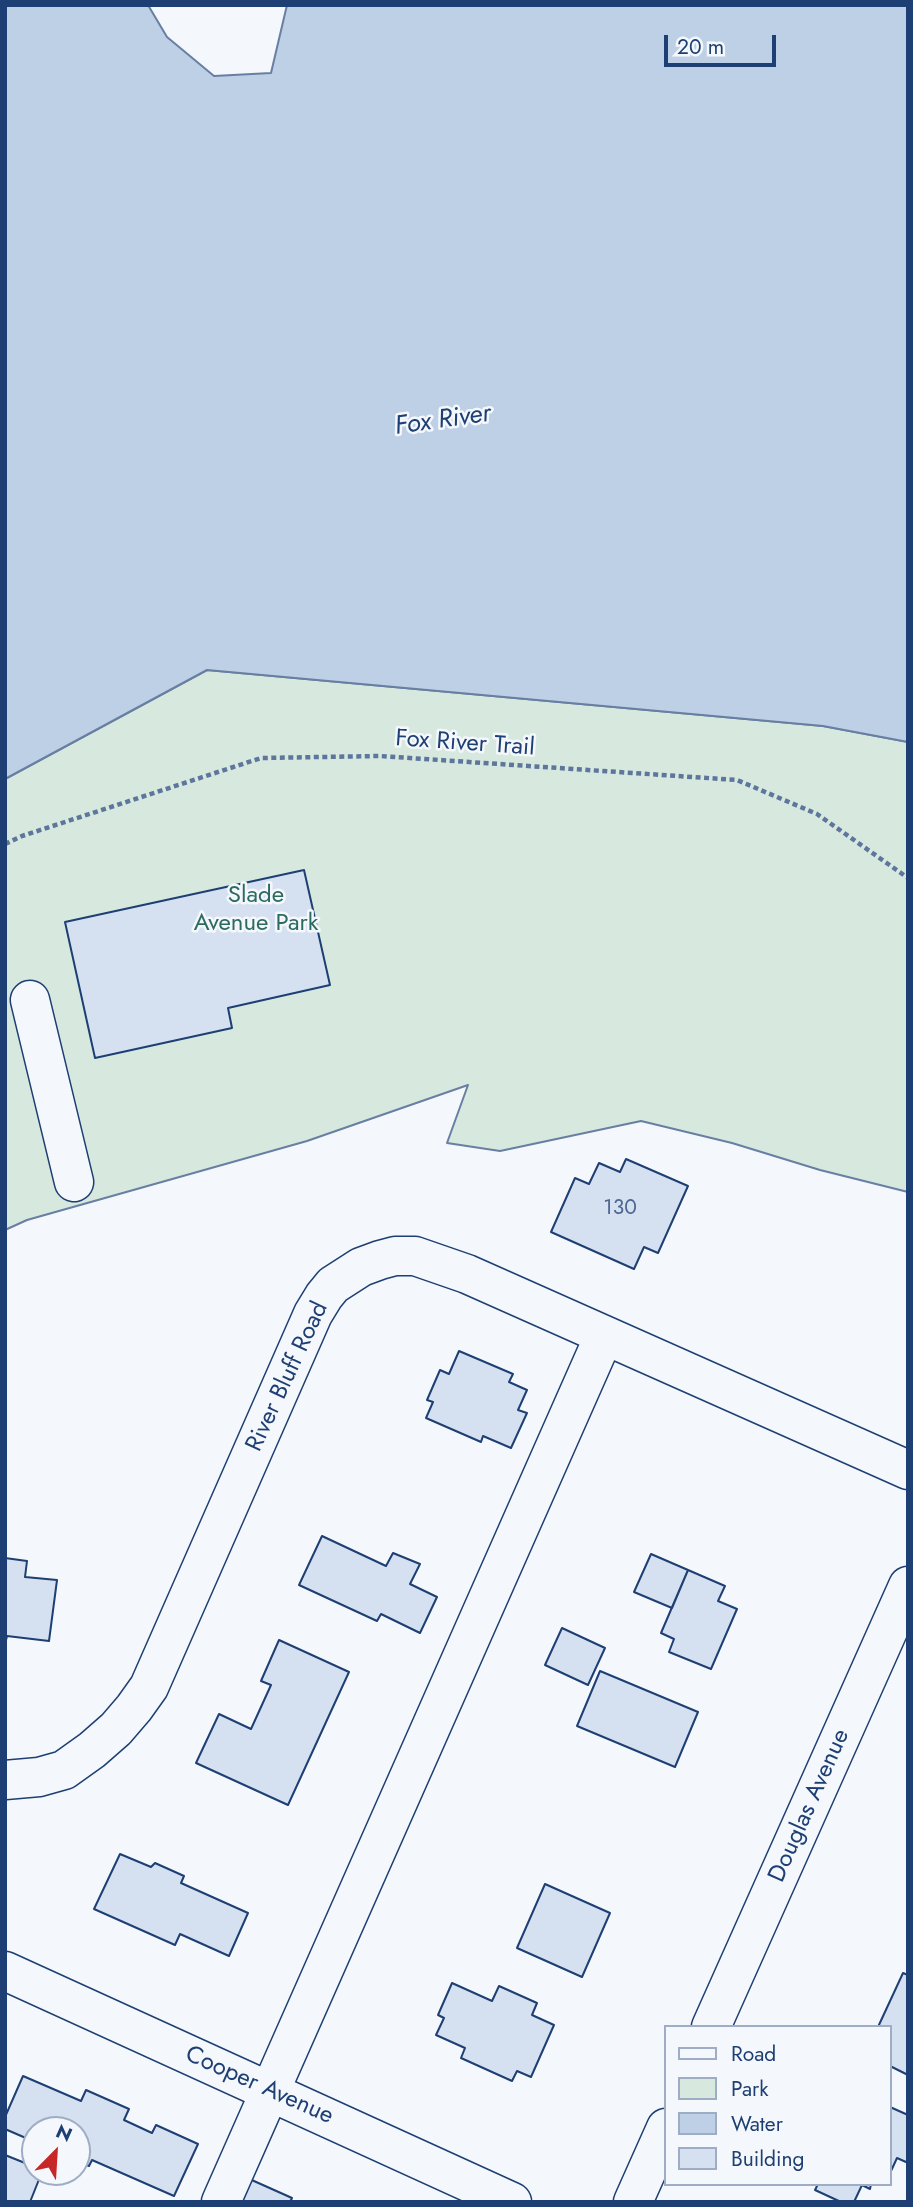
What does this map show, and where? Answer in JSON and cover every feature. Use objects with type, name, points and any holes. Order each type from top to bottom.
[{"type":"street","points":[[30,1000],[74,1182]]},
{"type":"street","name":"River Bluff Road","points":[[5,1780],[38,1777],[64,1770],[116,1730],[149,1686],[313,1314],[324,1296],[339,1281],[361,1267],[380,1260],[396,1256],[415,1256],[467,1274],[908,1470]]},
{"type":"street","points":[[221,2202],[604,1336]]},
{"type":"street","name":"Douglas Avenue","points":[[712,2025],[908,1586]]},
{"type":"street","name":"Cooper Avenue","points":[[5,1971],[512,2202]]},
{"type":"street","points":[[633,2202],[664,2132]]},
{"type":"path","name":"Fox River Trail","points":[[5,844],[22,836],[261,758],[380,756],[737,780],[817,814],[908,878]]},
{"type":"green space","name":"Slade Avenue Park","points":[[207,670],[823,726],[908,742],[908,1192],[820,1170],[732,1143],[641,1121],[500,1151],[447,1143],[468,1085],[307,1141],[27,1220],[5,1230],[5,779]]},
{"type":"water","name":"Fox River","points":[[5,5],[148,5],[167,37],[214,76],[271,73],[287,5],[908,5],[908,742],[823,726],[207,670],[5,779]]},
{"type":"building","points":[[304,870],[330,985],[228,1008],[232,1028],[95,1058],[65,922]]},
{"type":"building","points":[[626,1159],[688,1186],[658,1253],[644,1247],[634,1269],[551,1232],[575,1178],[589,1184],[599,1163],[620,1172]]},
{"type":"building","points":[[459,1351],[513,1374],[509,1382],[527,1390],[518,1410],[527,1413],[511,1448],[483,1436],[481,1442],[426,1418],[433,1402],[427,1400],[440,1370],[449,1374]]},
{"type":"building","points":[[322,1536],[386,1566],[393,1553],[420,1564],[410,1584],[437,1597],[420,1633],[381,1614],[377,1621],[299,1585]]},
{"type":"building","points":[[651,1554],[688,1570],[672,1608],[634,1592]]},
{"type":"building","points":[[5,1558],[27,1561],[25,1577],[57,1580],[49,1641],[7,1636],[5,1644]]},
{"type":"building","points":[[688,1570],[725,1586],[718,1601],[737,1609],[711,1669],[669,1652],[674,1639],[661,1633]]},
{"type":"building","points":[[562,1628],[605,1648],[588,1685],[545,1665]]},
{"type":"building","points":[[279,1640],[349,1672],[288,1805],[196,1763],[219,1714],[251,1729],[271,1685],[261,1681]]},
{"type":"building","points":[[600,1671],[698,1712],[675,1767],[577,1726]]},
{"type":"building","points":[[120,1854],[151,1867],[155,1863],[184,1876],[181,1883],[248,1913],[229,1956],[180,1934],[175,1945],[94,1909]]},
{"type":"building","points":[[545,1884],[610,1913],[582,1977],[517,1948]]},
{"type":"building","points":[[903,1973],[908,1975],[908,2075],[892,2067],[892,2025],[879,2025]]},
{"type":"building","points":[[452,1983],[492,2001],[499,1986],[537,2003],[532,2015],[554,2025],[531,2077],[517,2071],[512,2081],[461,2058],[465,2048],[436,2035],[444,2018],[438,2015]]},
{"type":"building","points":[[23,2076],[81,2101],[86,2090],[129,2109],[124,2120],[152,2133],[156,2125],[198,2144],[174,2196],[92,2160],[91,2162],[91,2116],[21,2116],[21,2136],[5,2129],[5,2117]]},
{"type":"building","points":[[892,2108],[908,2115],[908,2160],[906,2162],[897,2158],[892,2169]]},
{"type":"building","points":[[5,2155],[21,2161],[21,2186],[36,2186],[30,2202],[5,2202]]},
{"type":"building","points":[[245,2177],[292,2198],[290,2202],[235,2202]]},
{"type":"building","points":[[817,2186],[862,2186],[854,2202],[841,2202],[815,2190]]}]
